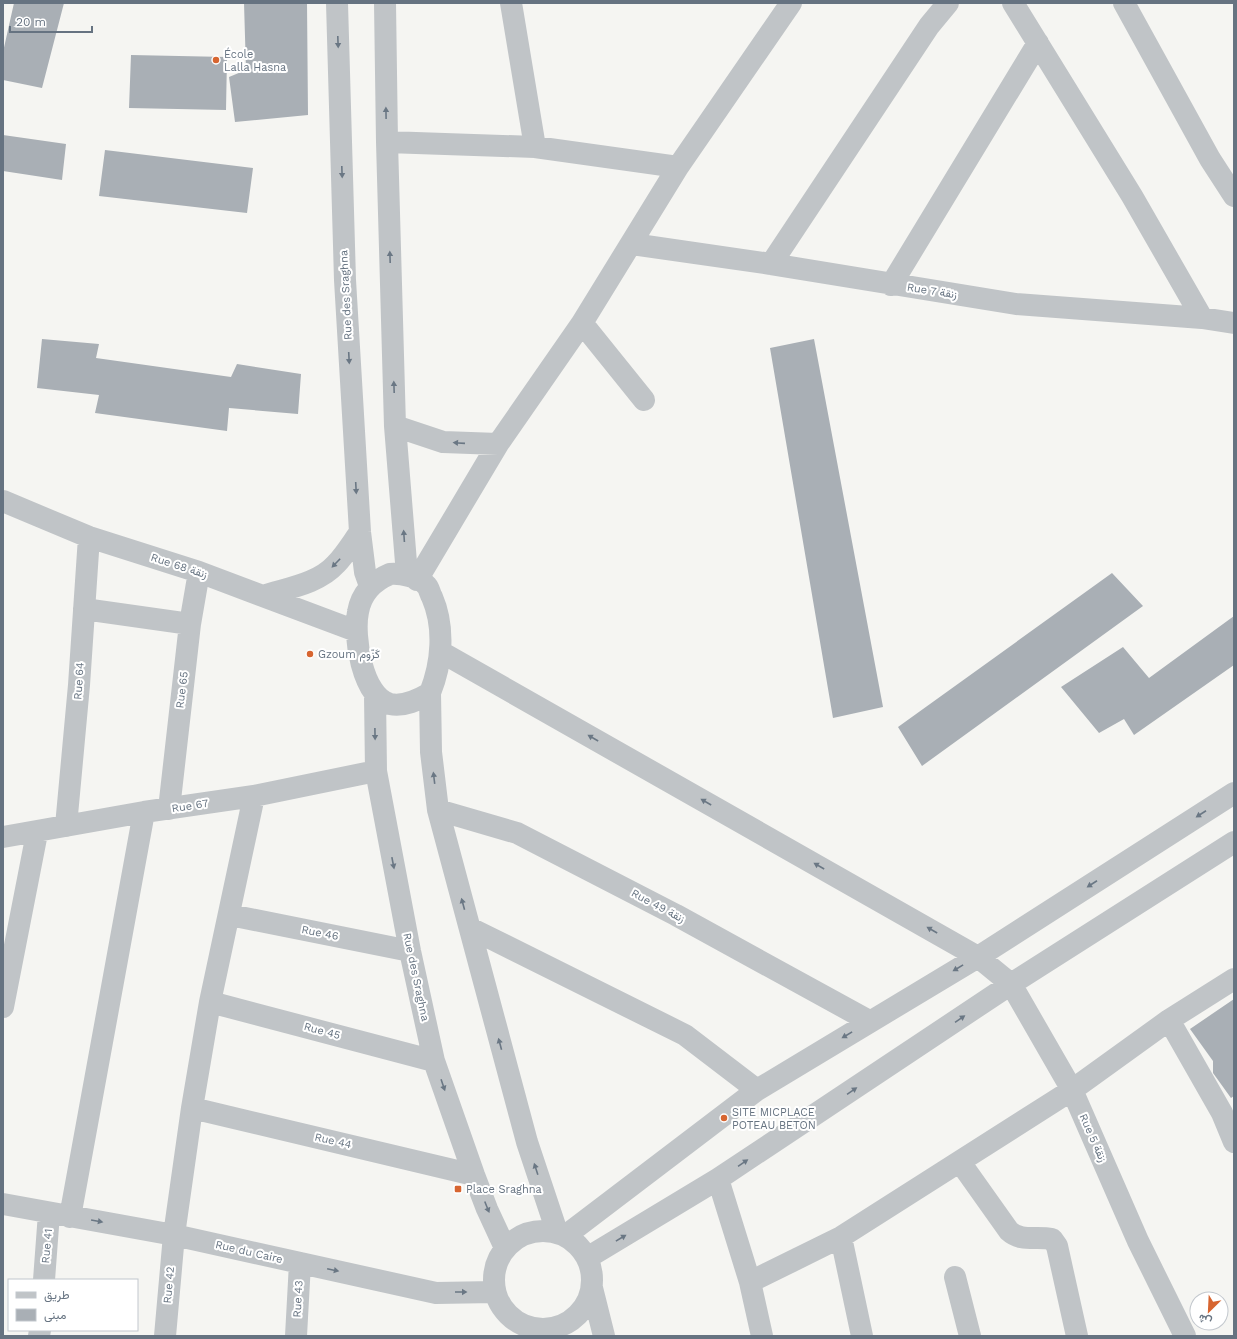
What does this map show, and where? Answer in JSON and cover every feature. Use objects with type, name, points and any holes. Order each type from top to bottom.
[{"type":"street","name":"Rue des Sraghna","points":[[337,3],[345,280],[360,532],[365,572],[370,586]]},
{"type":"street","points":[[385,3],[387,142],[395,426],[412,578]]},
{"type":"street","points":[[511,3],[535,147]]},
{"type":"street","points":[[412,578],[498,444],[582,323],[678,167],[791,3]]},
{"type":"street","points":[[771,264],[929,26],[948,3]]},
{"type":"street","points":[[1013,3],[1132,196],[1202,318]]},
{"type":"street","points":[[1124,3],[1210,159],[1234,196]]},
{"type":"street","points":[[891,285],[1038,43]]},
{"type":"street","points":[[387,142],[535,147],[678,167]]},
{"type":"street","name":"Rue 7 زنقة","points":[[632,244],[771,264],[891,285],[1016,304],[1202,318],[1234,323]]},
{"type":"street","points":[[582,323],[644,400]]},
{"type":"street","points":[[395,426],[443,442],[498,444]]},
{"type":"street","name":"Rue 68 زنقة","points":[[3,501],[89,537],[199,572],[356,631]]},
{"type":"street","points":[[263,596],[308,582],[321,576],[335,566],[360,532]]},
{"type":"street","name":"Rue 64","points":[[66,826],[89,537]]},
{"type":"street","name":"Rue 65","points":[[169,809],[190,624],[199,572]]},
{"type":"street","points":[[430,693],[416,701],[403,704],[390,704],[375,695],[362,667],[356,631],[358,611],[370,586],[380,578],[390,574],[412,578],[427,585],[436,606],[441,652],[430,693],[431,752],[438,810],[527,1142],[561,1234]]},
{"type":"street","points":[[84,609],[190,624]]},
{"type":"street","name":"Rue 5 زنقة","points":[[441,652],[978,957],[1011,984],[1072,1090],[1138,1241],[1185,1336]]},
{"type":"street","name":"Rue des Sraghna","points":[[375,695],[376,770],[410,951],[434,1061],[487,1210],[505,1248]]},
{"type":"street","name":"Rue 67","points":[[3,837],[37,833],[66,826],[144,812],[254,796],[376,770]]},
{"type":"street","points":[[561,1234],[757,1090],[869,1021],[978,957],[1234,793]]},
{"type":"street","name":"Rue 42","points":[[165,1336],[174,1235],[192,1108],[210,1002],[230,915],[254,796]]},
{"type":"street","name":"Rue 49 زنقة","points":[[438,810],[517,833],[676,915],[869,1021]]},
{"type":"street","points":[[70,1216],[144,812]]},
{"type":"street","points":[[3,1006],[37,833]]},
{"type":"street","points":[[587,1258],[718,1179],[1011,984],[1234,842]]},
{"type":"street","name":"Rue 46","points":[[230,915],[410,951]]},
{"type":"street","points":[[470,928],[685,1035],[757,1090]]},
{"type":"street","points":[[750,1282],[841,1237],[1072,1090],[1170,1020],[1234,979]]},
{"type":"street","name":"Rue 45","points":[[210,1002],[434,1061]]},
{"type":"street","points":[[1170,1020],[1228,1109],[1234,1142]]},
{"type":"street","name":"Rue 44","points":[[192,1108],[474,1175]]},
{"type":"street","points":[[960,1162],[1008,1231],[1014,1236],[1025,1238],[1043,1237],[1052,1239],[1057,1246],[1077,1336]]},
{"type":"street","points":[[718,1179],[750,1282],[762,1336]]},
{"type":"street","name":"Rue du Caire","points":[[3,1204],[174,1235],[436,1292],[495,1292]]},
{"type":"street","name":"Rue 41","points":[[44,1279],[49,1213]]},
{"type":"street","points":[[592,1288],[587,1302],[578,1314],[566,1323],[552,1328],[520,1330],[501,1305],[495,1292],[494,1278],[496,1264],[505,1248],[515,1239],[530,1232],[547,1231],[561,1234],[579,1246],[587,1258],[592,1273],[592,1288],[604,1336]]},
{"type":"street","points":[[841,1237],[862,1336]]},
{"type":"street","name":"Rue 43","points":[[296,1336],[300,1263]]},
{"type":"street","points":[[955,1277],[970,1336]]},
{"type":"building","points":[[14,3],[64,3],[42,88],[3,80],[3,52]]},
{"type":"building","points":[[244,3],[307,3],[308,115],[235,122],[229,77],[246,70]]},
{"type":"building","points":[[131,55],[227,57],[226,110],[129,108]]},
{"type":"building","points":[[3,135],[66,144],[62,180],[3,171]]},
{"type":"building","points":[[105,150],[253,168],[247,213],[99,196]]},
{"type":"building","points":[[42,339],[99,344],[96,358],[231,377],[237,364],[301,374],[298,414],[229,408],[227,431],[95,413],[99,395],[37,388]]},
{"type":"building","points":[[814,339],[883,707],[833,718],[770,348]]},
{"type":"building","points":[[1112,573],[1143,606],[922,766],[898,727]]},
{"type":"building","points":[[1234,616],[1234,665],[1134,735],[1124,719],[1099,733],[1061,687],[1123,647],[1149,678]]},
{"type":"building","points":[[1234,999],[1234,1096],[1231,1098],[1213,1073],[1213,1061],[1190,1029]]},
{"type":"place","name":"École Lalla Hasna","points":[[216,60]]},
{"type":"place","name":"Gzoum كَزّوم","points":[[310,654]]},
{"type":"place","name":"SITE MICPLACE POTEAU BETON","points":[[724,1118]]},
{"type":"place","name":"Place Sraghna","points":[[458,1189]]}]
